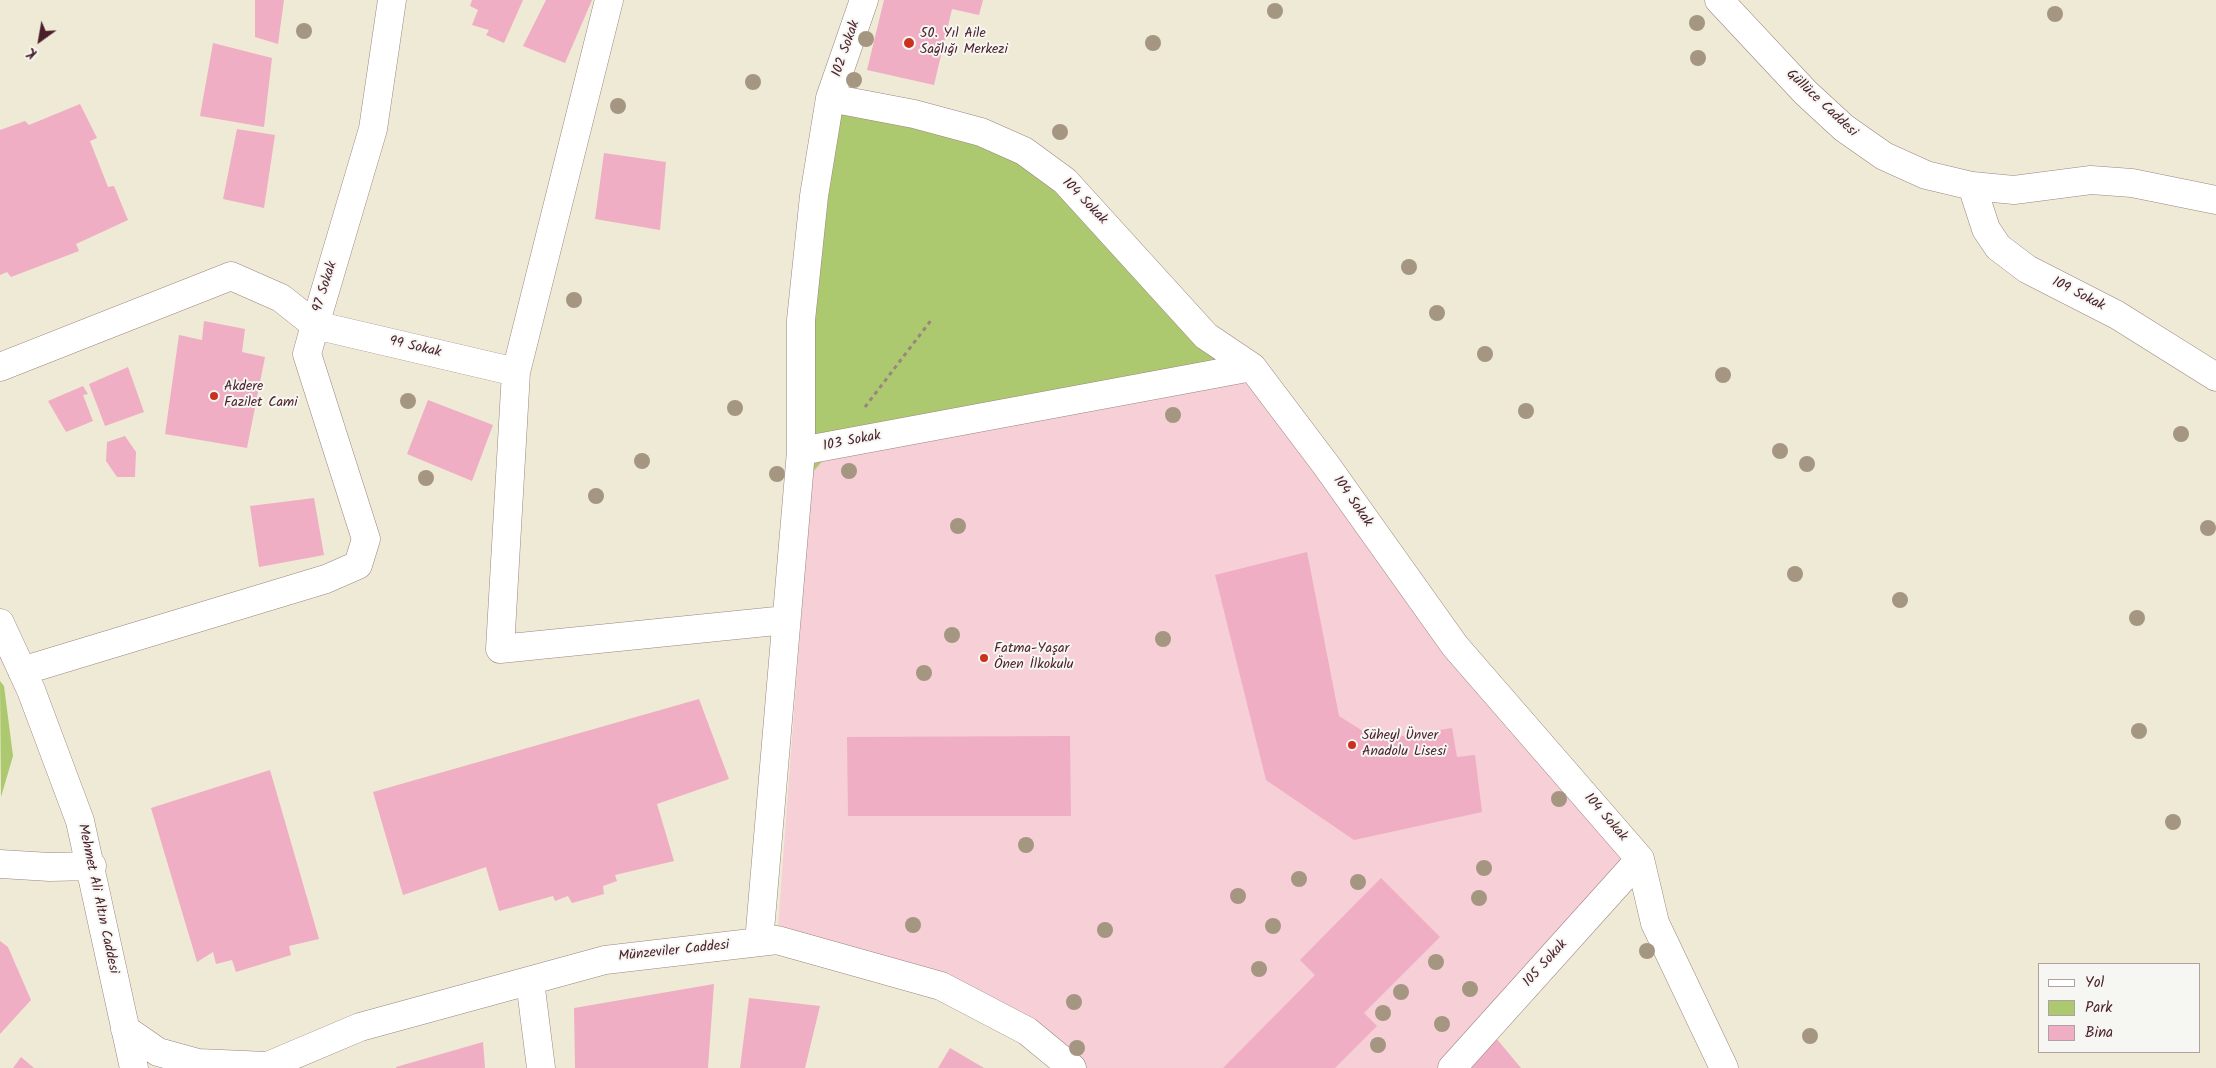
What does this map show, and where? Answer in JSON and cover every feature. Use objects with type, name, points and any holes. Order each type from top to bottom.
[{"type":"street","name":"97 Sokak","points":[[0,367],[231,276],[281,298],[315,325],[373,129],[392,0]]},
{"type":"street","points":[[609,0],[516,372],[500,649],[786,620]]},
{"type":"street","name":"102 Sokak","points":[[830,98],[864,0]]},
{"type":"street","name":"Güllüce Caddesi","points":[[1719,0],[1806,93],[1844,128],[1884,156],[1926,175],[1972,186],[2014,190],[2091,180],[2132,182],[2216,200]]},
{"type":"street","points":[[758,942],[801,452],[801,320],[814,196],[830,98]]},
{"type":"street","name":"104 Sokak","points":[[830,98],[914,114],[981,132],[1024,151],[1065,181],[1206,336],[1252,367],[1326,465],[1455,646],[1640,859],[1654,923],[1724,1068]]},
{"type":"street","name":"109 Sokak","points":[[1972,186],[1986,229],[1998,247],[2027,269],[2118,315],[2216,377]]},
{"type":"street","name":"99 Sokak","points":[[315,325],[516,372]]},
{"type":"street","points":[[22,671],[326,578],[358,565],[366,539],[307,354],[315,325]]},
{"type":"street","name":"103 Sokak","points":[[801,452],[1252,367]]},
{"type":"street","name":"Mehmet Ali Altın Caddesi","points":[[0,623],[22,671],[80,821],[92,866],[134,1068]]},
{"type":"street","name":"105 Sokak","points":[[1452,1068],[1640,859]]},
{"type":"street","points":[[0,864],[50,867],[92,866]]},
{"type":"street","name":"Münzeviler Caddesi","points":[[265,1067],[360,1027],[605,960],[777,940],[941,986],[1026,1031],[1072,1068]]},
{"type":"street","points":[[530,981],[541,1068]]},
{"type":"street","points":[[125,1029],[158,1052],[198,1064],[265,1067]]},
{"type":"path","points":[[836,445],[932,319]]},
{"type":"shaded area","points":[[1252,367],[1640,859],[1470,1031],[1439,1068],[1072,1068],[1027,1031],[777,940],[812,473],[836,445]]},
{"type":"green space","points":[[830,98],[1024,151],[1234,375],[826,457],[812,473],[801,320]]},
{"type":"green space","points":[[0,681],[4,686],[13,756],[1,797]]},
{"type":"building","points":[[255,0],[284,0],[278,44],[255,37]]},
{"type":"building","points":[[472,0],[523,0],[504,43],[486,35],[489,30],[472,25],[478,10],[470,6]]},
{"type":"building","points":[[546,0],[592,0],[565,63],[523,46]]},
{"type":"building","name":"50. Yıl Aile Sağlığı Merkezi","points":[[884,0],[983,0],[979,15],[952,9],[934,85],[867,70]]},
{"type":"building","points":[[213,43],[272,58],[264,127],[200,116]]},
{"type":"building","points":[[80,104],[97,138],[90,141],[108,187],[114,186],[128,220],[76,244],[79,251],[11,277],[7,272],[0,275],[0,130],[25,121],[29,125]]},
{"type":"building","points":[[237,129],[275,135],[264,208],[223,199]]},
{"type":"building","points":[[604,153],[666,162],[660,230],[595,219]]},
{"type":"building","name":"Akdere Fazilet Cami","points":[[204,321],[245,329],[242,352],[265,357],[247,448],[165,434],[179,335],[202,340]]},
{"type":"building","points":[[128,367],[144,412],[105,426],[89,384]]},
{"type":"building","points":[[83,386],[88,394],[83,395],[93,421],[66,432],[48,401]]},
{"type":"building","points":[[428,400],[493,425],[472,481],[407,454]]},
{"type":"building","points":[[125,436],[136,452],[135,477],[117,477],[106,461],[107,442]]},
{"type":"building","points":[[314,498],[324,555],[259,567],[250,506]]},
{"type":"building","points":[[1307,552],[1339,716],[1377,740],[1452,728],[1457,757],[1475,755],[1482,812],[1354,840],[1266,780],[1215,575]]},
{"type":"building","points":[[699,699],[729,779],[657,804],[674,861],[615,875],[617,881],[603,886],[604,894],[572,903],[568,896],[555,901],[553,896],[499,911],[486,867],[403,895],[373,792]]},
{"type":"building","points":[[1070,736],[1071,816],[848,816],[847,737]]},
{"type":"building","points":[[270,770],[319,939],[289,946],[291,955],[236,972],[232,960],[216,964],[213,952],[197,962],[151,808]]},
{"type":"building","points":[[1381,878],[1440,937],[1364,1013],[1377,1026],[1335,1068],[1223,1068],[1315,975],[1300,960]]},
{"type":"building","points":[[0,941],[8,947],[31,1000],[0,1034]]},
{"type":"building","points":[[714,984],[708,1068],[575,1068],[574,1008]]},
{"type":"building","points":[[749,998],[820,1006],[805,1068],[740,1068]]},
{"type":"building","points":[[1496,1038],[1521,1068],[1464,1068]]},
{"type":"building","points":[[483,1042],[485,1068],[396,1068],[396,1067]]},
{"type":"building","points":[[950,1048],[984,1068],[938,1068]]},
{"type":"building","points":[[21,1057],[34,1068],[13,1068]]},
{"type":"place","name":"50. Yıl Aile Sağlığı Merkezi","points":[[909,43]]},
{"type":"place","name":"Akdere Fazilet Cami","points":[[214,396]]},
{"type":"place","name":"Fatma-Yaşar Önen İlkokulu","points":[[984,658]]},
{"type":"place","name":"Süheyl Ünver Anadolu Lisesi","points":[[1352,745]]}]
